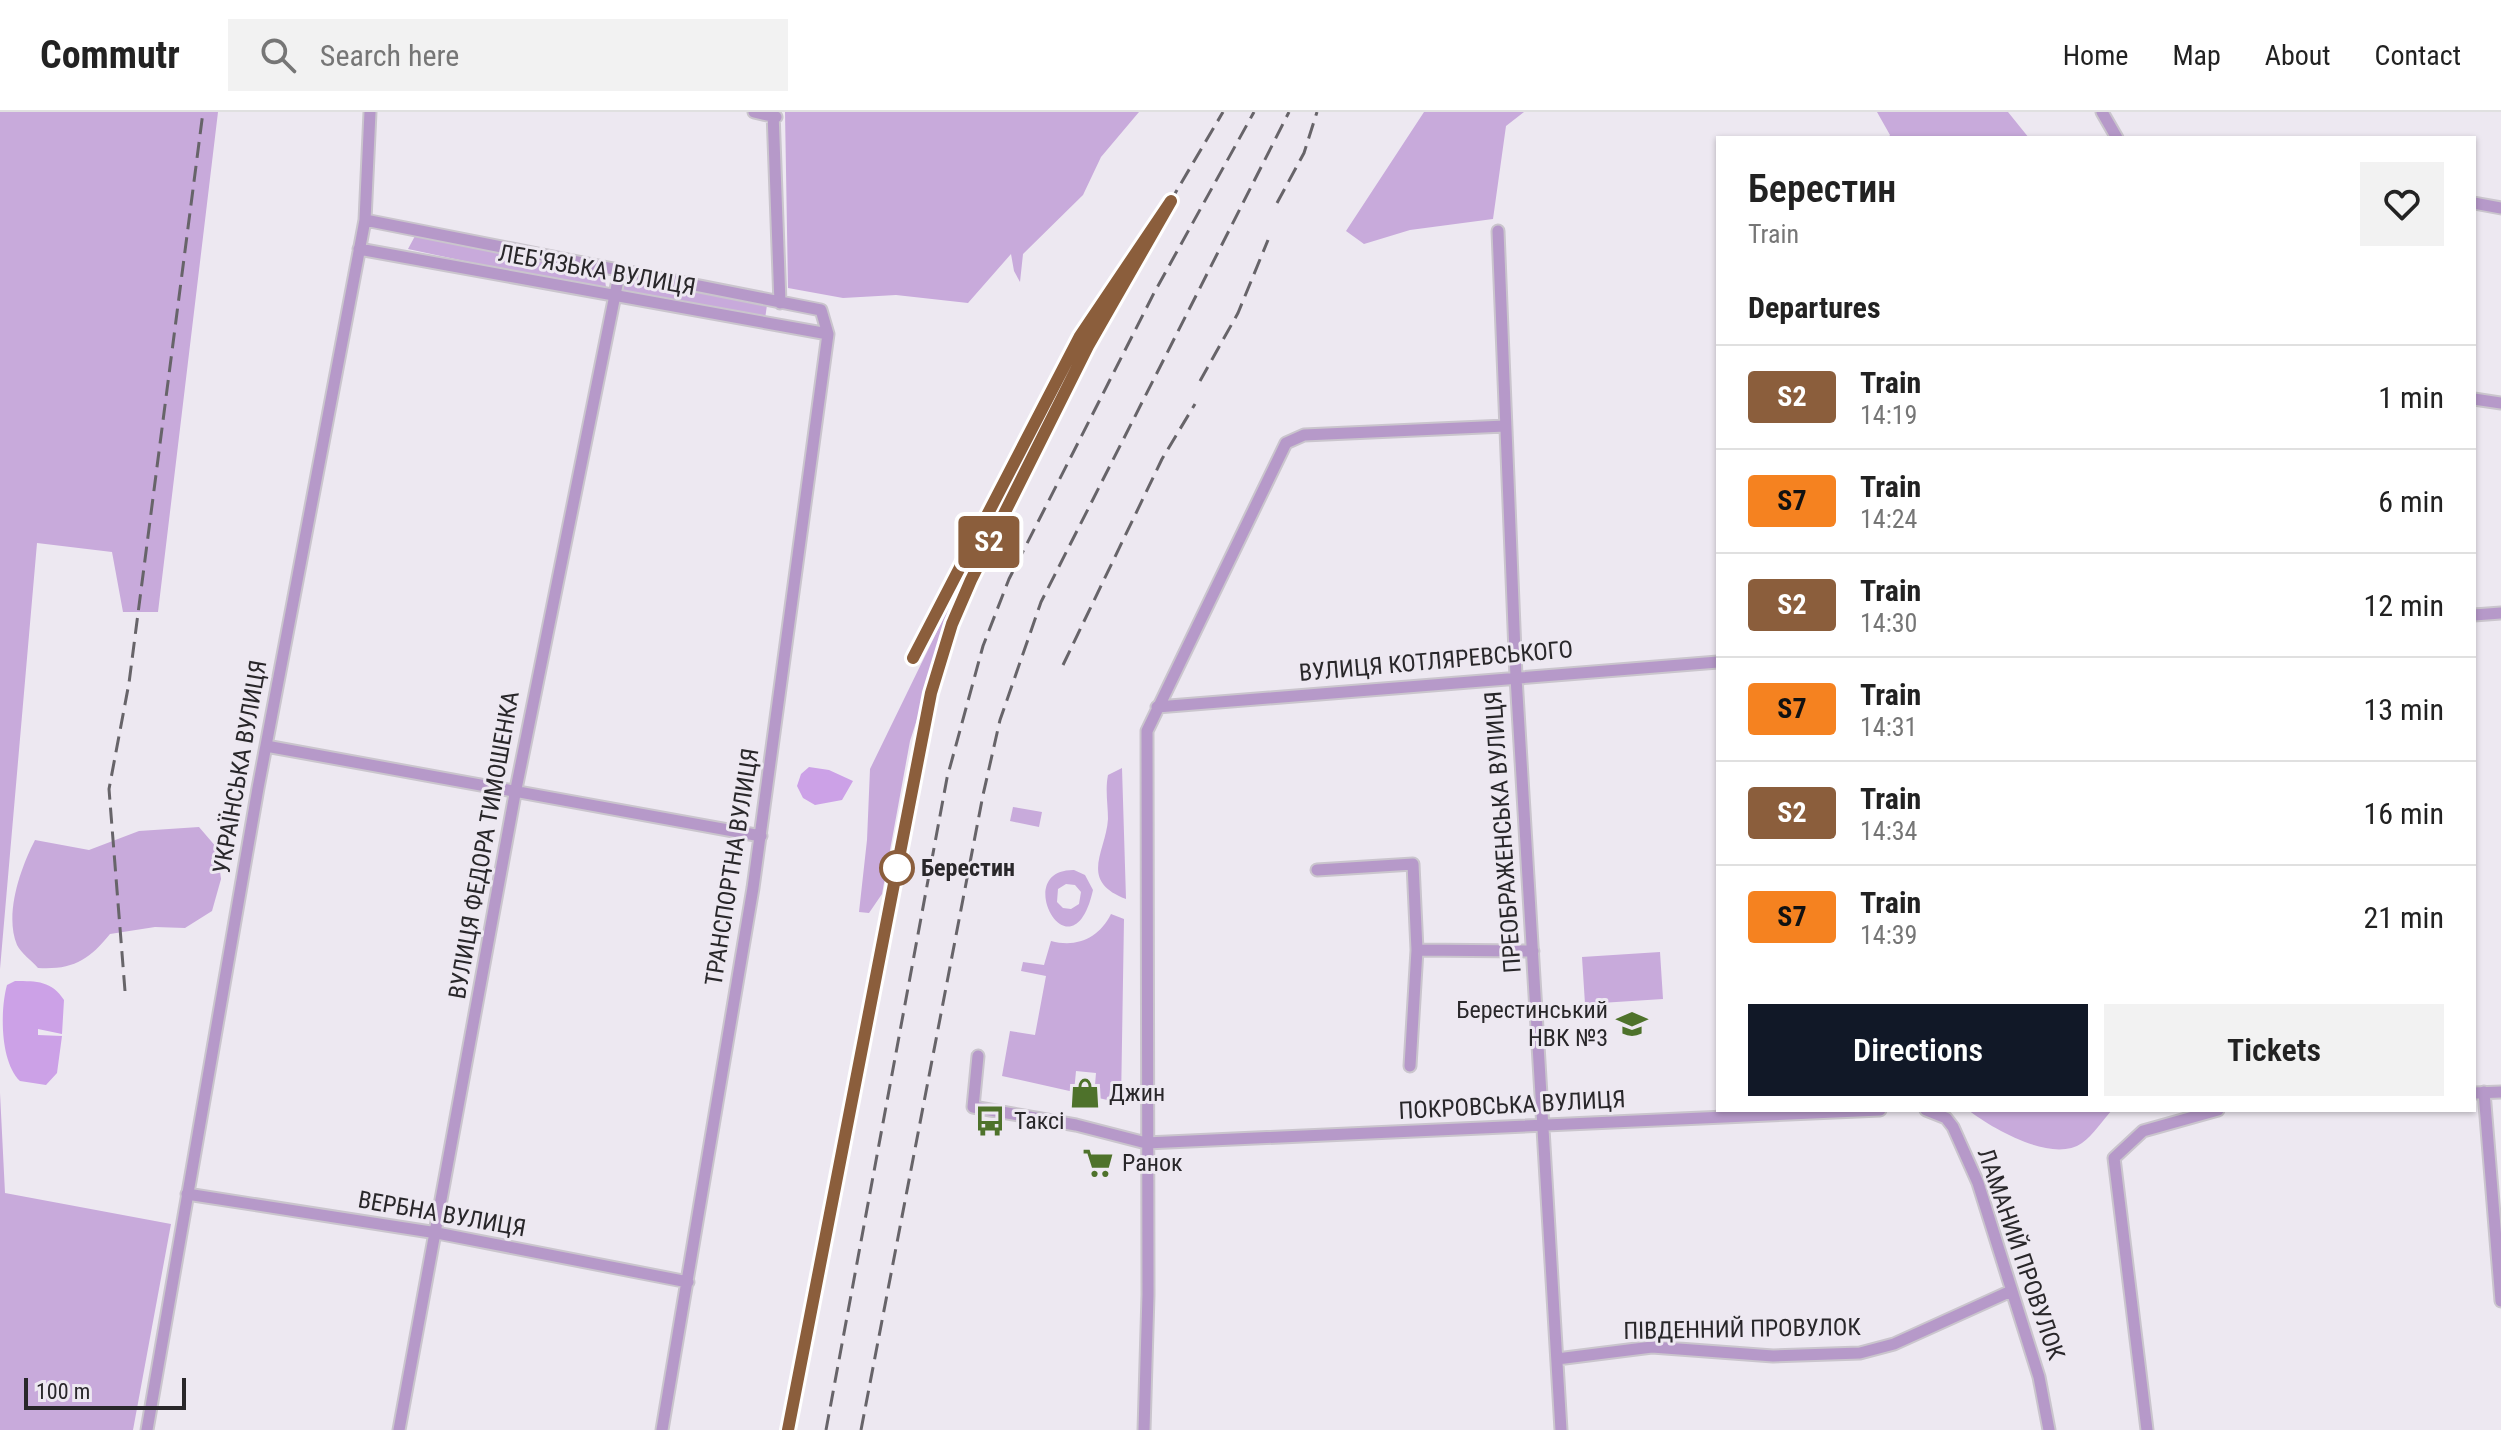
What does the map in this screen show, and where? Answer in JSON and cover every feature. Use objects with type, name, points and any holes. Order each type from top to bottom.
[{"type":"street","name":"УКРАЇНСЬКА ВУЛИЦЯ","points":[[147,1430],[266,746],[365,220],[370,112]]},
{"type":"street","points":[[754,112],[774,115],[780,303]]},
{"type":"street","points":[[2102,112],[2116,136]]},
{"type":"street","points":[[2476,203],[2501,208]]},
{"type":"street","name":"ЛЕБ'ЯЗЬКА ВУЛИЦЯ","points":[[365,220],[821,310]]},
{"type":"street","name":"ПРЕОБРАЖЕНСЬКА ВУЛИЦЯ","points":[[1498,231],[1516,677],[1561,1430]]},
{"type":"street","name":"ЛЕБ'ЯЗЬКА ВУЛИЦЯ","points":[[359,249],[828,334]]},
{"type":"street","name":"ВУЛИЦЯ ФЕДОРА ТИМОШЕНКА","points":[[399,1430],[515,794],[620,270]]},
{"type":"street","name":"ТРАНСПОРТНА ВУЛИЦЯ","points":[[662,1430],[761,836],[828,334],[821,310]]},
{"type":"street","points":[[2476,399],[2501,403]]},
{"type":"street","points":[[1144,1430],[1148,1295],[1147,731],[1286,443],[1304,435],[1505,426]]},
{"type":"street","points":[[2476,615],[2501,613]]},
{"type":"street","name":"ВУЛИЦЯ КОТЛЯРЕВСЬКОГО","points":[[1157,707],[1716,662]]},
{"type":"street","points":[[266,746],[515,794],[761,836]]},
{"type":"street","points":[[1317,870],[1413,864],[1417,950],[1410,1066]]},
{"type":"street","points":[[1417,950],[1533,951]]},
{"type":"street","name":"ПОКРОВСЬКА ВУЛИЦЯ","points":[[978,1056],[973,1107],[1076,1125],[1146,1143],[1838,1112]]},
{"type":"street","points":[[2501,1092],[2479,1092],[2501,1301]]},
{"type":"street","name":"ЛАМАНИЙ ПРОВУЛОК","points":[[1932,1112],[1953,1127],[1978,1183],[2039,1377],[2049,1430]]},
{"type":"street","points":[[2147,1430],[2114,1158],[2143,1131],[2211,1112]]},
{"type":"street","name":"ВЕРБНА ВУЛИЦЯ","points":[[187,1194],[437,1233],[688,1282]]},
{"type":"street","name":"ПІВДЕННИЙ ПРОВУЛОК","points":[[1557,1359],[1652,1347],[1773,1356],[1860,1353],[1894,1344],[2011,1291]]},
{"type":"shaded area","points":[[0,112],[218,112],[158,612],[123,612],[112,552],[37,543],[0,969]]},
{"type":"shaded area","points":[[785,112],[1139,112],[1101,157],[1083,195],[1023,254],[1020,282],[1011,254],[968,303],[896,295],[843,298],[788,288]]},
{"type":"shaded area","points":[[1424,112],[1524,112],[1506,126],[1493,219],[1410,230],[1364,244],[1346,231]]},
{"type":"shaded area","points":[[1877,112],[2008,112],[2027,136],[1889,136]]},
{"type":"shaded area","points":[[415,236],[604,273],[606,287],[581,286],[408,249]]},
{"type":"shaded area","points":[[624,278],[767,305],[765,319],[621,291]]},
{"type":"shaded area","points":[[961,582],[910,741],[882,894],[869,913],[859,912],[867,840],[870,769]]},
{"type":"shaded area","points":[[809,767],[829,770],[853,781],[842,800],[815,805],[803,798],[797,786],[801,774]]},
{"type":"shaded area","points":[[1122,768],[1126,899],[1103,884],[1098,865],[1108,819],[1108,775]]},
{"type":"shaded area","points":[[1013,807],[1042,812],[1039,827],[1010,821]]},
{"type":"shaded area","points":[[199,827],[217,848],[221,879],[212,911],[185,928],[155,927],[110,934],[87,957],[61,967],[38,968],[17,945],[13,933],[13,905],[24,863],[35,840],[89,850],[139,831]]},
{"type":"shaded area","points":[[1074,870],[1085,875],[1093,890],[1083,916],[1072,926],[1061,924],[1051,914],[1046,900],[1047,886],[1055,874]],"holes":[[[1066,884],[1075,885],[1081,892],[1079,904],[1071,909],[1063,908],[1057,902],[1058,889]]]},
{"type":"shaded area","points":[[1111,914],[1124,919],[1121,1103],[1094,1097],[1096,1073],[1076,1071],[1074,1092],[1002,1076],[1010,1031],[1035,1035],[1046,976],[1021,971],[1023,962],[1044,965],[1051,941],[1070,943],[1086,939],[1100,929]]},
{"type":"shaded area","points":[[1660,952],[1663,999],[1585,1004],[1582,957]]},
{"type":"shaded area","points":[[15,981],[43,983],[64,1000],[62,1034],[38,1029],[38,1035],[62,1036],[57,1073],[46,1085],[20,1081],[13,1072],[5,1049],[3,1008],[7,985]]},
{"type":"shaded area","points":[[0,1093],[5,1193],[171,1224],[133,1430],[0,1430]]},
{"type":"shaded area","points":[[1971,1112],[2110,1112],[2082,1143],[2069,1148],[2039,1147],[1992,1126]]},
{"type":"railway","points":[[125,991],[109,789],[129,683],[203,112]]},
{"type":"railway","points":[[788,1430],[931,693],[952,624],[971,580],[1117,292],[1223,112]]},
{"type":"railway","points":[[826,1430],[947,778],[983,646],[1009,579],[1154,293],[1254,112]]},
{"type":"railway","points":[[861,1430],[1000,720],[1041,602],[1289,112]]},
{"type":"railway","points":[[1277,203],[1304,153],[1317,112]]},
{"type":"railway","points":[[1200,381],[1238,313],[1268,240]]},
{"type":"railway","points":[[913,658],[1086,327]]},
{"type":"railway","points":[[1063,665],[1162,459],[1195,404]]},
{"type":"train","name":"S2","points":[[788,1430],[931,693],[952,624],[1088,346],[1171,201],[1108,289],[1080,336],[913,658]]},
{"type":"place","name":"Берестин","points":[[897,868]]},
{"type":"place","name":"Берестинський НВК №3","points":[[1632,1024]]},
{"type":"place","name":"Джин","points":[[1085,1093]]},
{"type":"place","name":"Таксі","points":[[990,1121]]},
{"type":"place","name":"Ранок","points":[[1098,1163]]}]
